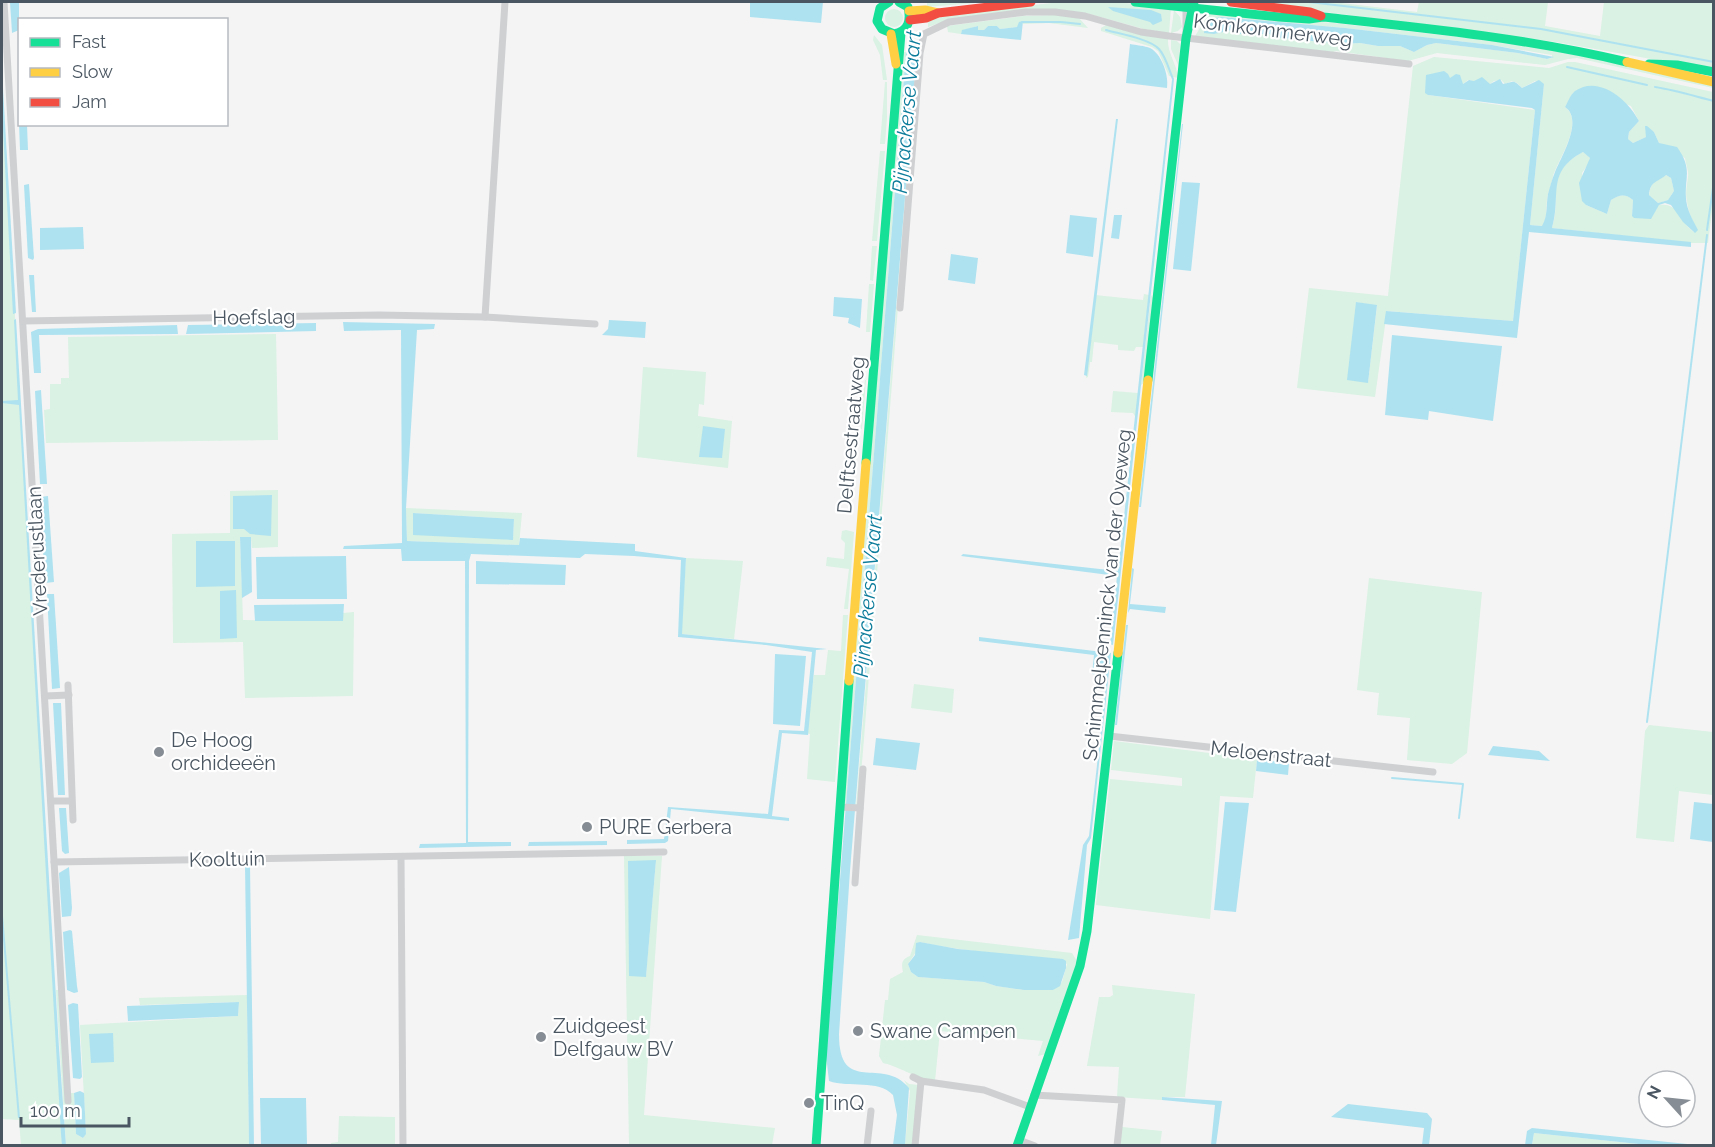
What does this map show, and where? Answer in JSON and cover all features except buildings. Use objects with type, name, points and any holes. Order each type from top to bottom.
[{"type":"street","name":"Vrederustlaan","points":[[4,2],[68,1101]]},
{"type":"street","points":[[485,318],[505,2]]},
{"type":"street","points":[[889,2],[880,8],[877,17],[881,29],[903,16],[1031,2]]},
{"type":"street","name":"Komkommerweg","points":[[1135,2],[1190,4],[1279,17],[1309,19],[1323,17]]},
{"type":"street","name":"Komkommerweg","points":[[1231,2],[1310,12],[1323,17],[1526,41],[1640,64],[1673,74],[1713,82]]},
{"type":"street","name":"Schimmelpenninck van der Oyeweg","points":[[1018,1143],[1083,952],[1190,4]]},
{"type":"street","name":"Komkommerweg","points":[[900,308],[919,65],[924,34],[949,22],[1026,12],[1055,12],[1085,16],[1141,32],[1408,64]]},
{"type":"street","name":"Delftsestraatweg","points":[[816,1146],[897,66],[903,16]]},
{"type":"street","name":"Komkommerweg","points":[[1640,64],[1677,65],[1713,72]]},
{"type":"street","name":"Hoefslag","points":[[23,321],[379,315],[595,324]]},
{"type":"street","points":[[68,685],[73,820]]},
{"type":"street","points":[[45,696],[69,695]]},
{"type":"street","name":"Meloenstraat","points":[[1109,736],[1433,772]]},
{"type":"street","points":[[855,883],[863,769]]},
{"type":"street","points":[[51,801],[71,801]]},
{"type":"street","points":[[842,807],[859,808]]},
{"type":"street","name":"Kooltuin","points":[[54,862],[664,852]]},
{"type":"street","points":[[400,856],[404,1146]]},
{"type":"street","points":[[913,1077],[921,1083],[984,1090],[1030,1107]]},
{"type":"street","points":[[915,1146],[921,1083]]},
{"type":"street","points":[[1034,1095],[1122,1100],[1117,1146]]},
{"type":"street","points":[[867,1146],[871,1111]]},
{"type":"street","points":[[1018,1143],[1035,1146]]},
{"type":"green space","points":[[927,2],[986,2],[927,7]]},
{"type":"green space","points":[[1061,2],[1114,2],[1168,7],[1171,8],[1169,33],[1144,29],[1086,13],[1042,9],[945,21],[928,27],[928,20],[954,14]]},
{"type":"green space","points":[[1248,2],[1333,2],[1417,12],[1419,2],[1548,2],[1545,26],[1600,36],[1604,2],[1713,2],[1713,70],[1556,42]]},
{"type":"green space","points":[[894,9],[900,12],[903,18],[900,24],[894,27],[888,24],[885,18],[888,12]]},
{"type":"green space","points":[[1174,10],[1180,17],[1182,27],[1171,33]]},
{"type":"green space","points":[[1207,13],[1333,23],[1495,41],[1566,52],[1713,84],[1713,88],[1577,58],[1545,65],[1437,53],[1408,61],[1195,36]],"holes":[[[1221,17],[1345,28],[1492,45],[1552,55],[1552,58],[1436,43],[1414,52],[1400,46],[1342,44],[1272,37],[1271,34],[1249,32],[1228,31],[1214,34],[1205,27],[1211,19]]]},
{"type":"green space","points":[[1023,16],[1078,17],[1088,28],[1049,23],[1023,24],[1023,21],[1017,27],[1000,29],[997,26],[988,26],[984,30],[978,30],[977,26],[962,31],[961,34],[948,32],[947,26]]},
{"type":"green space","points":[[1108,24],[1168,39],[1178,78],[1169,76],[1158,51],[1152,47],[1101,31],[1101,28]]},
{"type":"green space","points":[[874,35],[882,45],[887,80],[883,80],[880,55],[873,40]]},
{"type":"green space","points":[[919,40],[863,751],[858,806],[856,807],[917,53],[905,64],[846,805],[844,802],[902,50],[907,50]]},
{"type":"green space","points":[[1171,40],[1180,44],[1179,67],[1171,49]]},
{"type":"green space","points":[[1434,57],[1549,68],[1575,62],[1713,92],[1714,195],[1708,243],[1552,228],[1558,177],[1570,160],[1583,152],[1590,158],[1582,173],[1586,205],[1607,214],[1611,200],[1625,196],[1633,200],[1632,216],[1658,205],[1669,206],[1675,209],[1695,233],[1686,198],[1688,175],[1685,158],[1659,143],[1654,132],[1647,129],[1646,137],[1633,143],[1628,139],[1629,132],[1639,121],[1631,106],[1582,88],[1573,93],[1565,107],[1572,122],[1571,131],[1553,176],[1543,226],[1530,225],[1544,84],[1535,81],[1522,88],[1512,81],[1505,84],[1501,80],[1490,84],[1468,80],[1463,84],[1450,78],[1428,95],[1535,110],[1513,321],[1387,311],[1375,397],[1297,388],[1309,288],[1388,296],[1413,66]],"holes":[[[1356,302],[1377,306],[1368,383]]]},
{"type":"green space","points":[[885,82],[887,82],[887,117],[885,144],[880,144]]},
{"type":"green space","points":[[2,91],[63,1145],[21,1145],[19,1120],[2,1119]]},
{"type":"green space","points":[[880,151],[885,151],[877,241],[872,241]]},
{"type":"green space","points":[[1666,175],[1671,178],[1674,191],[1668,200],[1658,203],[1649,195],[1651,187],[1659,178]]},
{"type":"green space","points":[[872,246],[877,246],[873,281],[870,280]]},
{"type":"green space","points":[[869,284],[874,284],[870,332],[866,332]]},
{"type":"green space","points":[[1144,294],[1149,295],[1143,347],[1136,347],[1134,351],[1118,350],[1118,345],[1094,342],[1092,362],[1090,362],[1086,378],[1095,295],[1143,300]]},
{"type":"green space","points":[[1151,295],[1153,298],[1145,382],[1141,385]]},
{"type":"green space","points":[[276,334],[278,440],[46,443],[44,410],[50,409],[50,384],[61,384],[61,378],[69,378],[68,337]]},
{"type":"green space","points":[[643,367],[706,372],[704,405],[699,404],[698,416],[732,421],[728,468],[637,457]]},
{"type":"green space","points":[[865,380],[861,429],[862,389],[864,389]]},
{"type":"green space","points":[[1113,391],[1138,393],[1136,418],[1133,413],[1111,412]]},
{"type":"green space","points":[[278,490],[278,547],[252,548],[251,537],[240,538],[243,620],[343,621],[343,613],[354,612],[353,696],[245,698],[243,642],[173,643],[172,534],[230,533],[230,491]]},
{"type":"green space","points":[[406,508],[522,513],[519,545],[407,541]],"holes":[[[413,513],[514,519],[513,539],[413,534]]]},
{"type":"green space","points":[[842,531],[854,532],[848,609],[844,609],[849,569],[826,566],[827,557],[844,559],[845,543],[841,539]]},
{"type":"green space","points":[[686,558],[743,561],[734,639],[681,634]]},
{"type":"green space","points":[[1369,578],[1482,592],[1467,753],[1452,764],[1407,760],[1410,718],[1377,715],[1379,693],[1357,690]]},
{"type":"green space","points":[[843,615],[848,615],[835,782],[807,779],[810,734],[806,733],[814,675],[825,675],[828,650],[841,651]]},
{"type":"green space","points":[[914,684],[954,689],[952,713],[911,708]]},
{"type":"green space","points":[[1649,725],[1713,732],[1713,795],[1679,791],[1674,842],[1636,838],[1645,731]]},
{"type":"green space","points":[[1114,741],[1257,759],[1253,798],[1220,796],[1210,919],[1096,905],[1110,779],[1182,786],[1182,778],[1111,770]]},
{"type":"green space","points":[[624,856],[662,856],[644,1115],[775,1128],[772,1145],[629,1145]],"holes":[[[656,860],[646,976],[629,976]]]},
{"type":"green space","points":[[917,935],[1072,953],[1078,963],[1046,1054],[1038,1056],[1043,1041],[940,1031],[935,1081],[883,1063],[879,1056],[885,1000],[888,1000],[890,979],[903,972],[903,962],[910,956]],"holes":[[[920,942],[1017,956],[1049,958],[1067,964],[1062,982],[1053,990],[1024,990],[984,982],[918,977],[911,972],[908,964],[916,952],[916,945]]]},
{"type":"green space","points":[[1112,985],[1195,994],[1185,1097],[1163,1097],[1162,1100],[1117,1097],[1119,1067],[1087,1066],[1099,997],[1113,995]]},
{"type":"green space","points":[[56,990],[59,990],[70,1093],[74,1093],[76,1134],[83,1138],[86,1133],[80,1025],[238,1016],[239,1002],[140,1005],[139,998],[247,995],[249,1145],[66,1145]]},
{"type":"green space","points":[[904,1080],[909,1084],[919,1085],[913,1145],[905,1145],[910,1091]]},
{"type":"green space","points":[[339,1116],[395,1117],[395,1145],[331,1145],[331,1143],[338,1142]]},
{"type":"green space","points":[[1122,1127],[1162,1131],[1160,1145],[1120,1146]]},
{"type":"green space","points":[[1534,1133],[1648,1145],[1532,1146]]},
{"type":"water","points":[[10,2],[19,2],[18,30],[12,33]]},
{"type":"water","points":[[750,2],[823,2],[821,23],[750,17]]},
{"type":"water","name":"Pijnackerse Vaart","points":[[910,2],[921,2],[850,871],[839,1034],[841,1053],[846,1064],[854,1070],[887,1074],[899,1079],[909,1088],[905,1145],[893,1145],[897,1115],[893,1095],[887,1090],[871,1085],[829,1081],[826,1055]]},
{"type":"water","points":[[1108,7],[1151,10],[1161,14],[1162,21],[1153,25],[1150,22],[1113,11]]},
{"type":"water","points":[[1221,17],[1345,28],[1492,45],[1554,57],[1547,59],[1518,53],[1436,43],[1414,52],[1400,46],[1342,44],[1272,37],[1270,34],[1236,34],[1232,30],[1214,34],[1204,33],[1211,19]]},
{"type":"water","points":[[1023,21],[1021,40],[961,34],[962,30],[978,26],[978,30],[984,30],[988,26],[997,26],[1000,29],[1017,27],[1019,22]]},
{"type":"water","points":[[1130,44],[1150,48],[1158,55],[1166,72],[1167,88],[1126,83]]},
{"type":"water","points":[[2,71],[16,313],[13,314],[2,110]]},
{"type":"water","points":[[1444,71],[1450,78],[1456,74],[1460,75],[1463,84],[1482,77],[1490,84],[1500,79],[1503,84],[1513,82],[1522,88],[1539,80],[1544,84],[1530,225],[1542,226],[1545,218],[1551,183],[1572,129],[1570,113],[1565,107],[1570,97],[1575,91],[1584,87],[1594,86],[1612,92],[1628,105],[1639,121],[1629,132],[1628,139],[1633,143],[1646,137],[1645,126],[1647,126],[1654,132],[1659,143],[1677,147],[1687,169],[1687,205],[1698,230],[1695,233],[1683,222],[1671,205],[1665,203],[1659,205],[1651,219],[1634,218],[1632,216],[1633,200],[1625,196],[1611,200],[1607,214],[1586,205],[1582,201],[1579,183],[1590,158],[1583,152],[1571,160],[1559,176],[1552,228],[1691,242],[1691,247],[1529,232],[1517,338],[1384,324],[1386,311],[1513,321],[1535,110],[1428,95],[1425,93],[1426,75]],"holes":[[[1666,175],[1671,178],[1674,191],[1668,200],[1658,203],[1649,195],[1651,187]]]},
{"type":"water","points":[[1174,79],[1113,645],[1110,644],[1117,576],[961,556],[963,554],[1118,571],[1172,80]]},
{"type":"water","points":[[1116,119],[1118,119],[1087,376],[1084,375]]},
{"type":"water","points":[[1182,124],[1141,507],[1139,507]]},
{"type":"water","points":[[19,126],[27,126],[28,150],[20,150]]},
{"type":"water","points":[[1182,182],[1200,183],[1191,271],[1173,269]]},
{"type":"water","points":[[29,184],[33,260],[28,258],[24,185]]},
{"type":"water","points":[[1070,215],[1097,218],[1093,257],[1066,253]]},
{"type":"water","points":[[1114,215],[1122,215],[1119,239],[1111,238]]},
{"type":"water","points":[[83,227],[84,249],[40,250],[40,228]]},
{"type":"water","points":[[951,254],[978,258],[975,284],[948,280]]},
{"type":"water","points":[[29,275],[34,275],[36,312],[32,312]]},
{"type":"water","points":[[834,297],[862,299],[860,328],[848,323],[849,318],[833,316]]},
{"type":"water","points":[[1356,302],[1377,305],[1368,383],[1347,380]]},
{"type":"water","points":[[16,319],[66,1145],[62,1145],[61,1134],[19,405],[2,403],[2,401],[18,400],[14,320]]},
{"type":"water","points":[[609,320],[646,322],[645,338],[602,335],[608,329]]},
{"type":"water","points":[[343,322],[435,324],[434,329],[417,330],[406,508],[407,541],[519,545],[520,538],[635,544],[635,551],[686,558],[682,634],[827,649],[816,650],[808,735],[782,733],[772,816],[789,818],[789,821],[671,809],[668,841],[627,844],[627,840],[664,839],[668,807],[768,814],[779,730],[804,731],[812,652],[766,645],[678,637],[681,560],[585,554],[580,558],[471,554],[469,561],[468,842],[511,842],[511,846],[419,848],[420,844],[466,843],[465,561],[402,561],[401,549],[343,549],[344,546],[402,543],[401,330],[344,331]]},
{"type":"water","points":[[316,323],[316,331],[186,334],[188,325]]},
{"type":"water","points":[[177,325],[178,334],[39,335],[41,373],[34,373],[31,332],[38,329]]},
{"type":"water","points":[[1392,335],[1502,346],[1493,421],[1429,411],[1428,420],[1385,415]]},
{"type":"water","points":[[41,390],[47,484],[40,484],[35,391]]},
{"type":"water","points":[[703,426],[725,429],[722,458],[699,457]]},
{"type":"water","points":[[272,495],[271,536],[250,534],[244,529],[233,529],[233,496]]},
{"type":"water","points":[[48,496],[54,582],[45,583],[40,497]]},
{"type":"water","points":[[413,513],[514,519],[513,540],[413,535]]},
{"type":"water","points":[[240,537],[251,537],[252,592],[242,598]]},
{"type":"water","points":[[196,541],[235,541],[235,586],[196,587]]},
{"type":"water","points":[[346,556],[347,599],[257,599],[256,557]]},
{"type":"water","points":[[476,561],[566,565],[565,585],[476,584]]},
{"type":"water","points":[[1132,568],[1134,569],[1130,604],[1166,607],[1165,613],[1130,609],[1128,613]]},
{"type":"water","points":[[236,590],[237,638],[220,639],[220,591]]},
{"type":"water","points":[[47,594],[54,594],[60,688],[52,689]]},
{"type":"water","points":[[344,604],[343,621],[255,621],[254,605]]},
{"type":"water","points":[[1126,625],[1128,625],[1117,725],[1115,725]]},
{"type":"water","points":[[979,637],[1111,653],[1091,838],[1087,845],[1079,938],[1068,940],[1083,845],[1089,836],[1107,676],[1092,674],[1094,655],[979,641]]},
{"type":"water","points":[[775,654],[806,656],[800,726],[773,724]]},
{"type":"water","points":[[53,703],[61,703],[65,795],[58,795]]},
{"type":"water","points":[[876,738],[920,743],[916,770],[873,765]]},
{"type":"water","points":[[1493,746],[1539,751],[1550,761],[1488,755]]},
{"type":"water","points":[[1257,759],[1289,763],[1288,775],[1256,771]]},
{"type":"water","points":[[1225,802],[1249,803],[1236,912],[1214,910]]},
{"type":"water","points":[[1694,802],[1713,804],[1713,842],[1690,839]]},
{"type":"water","points":[[59,808],[66,808],[69,853],[65,854],[62,851]]},
{"type":"water","points":[[607,841],[607,845],[528,846],[529,842]]},
{"type":"water","points":[[656,860],[646,977],[629,976],[628,861]]},
{"type":"water","points":[[245,865],[250,865],[254,1146],[249,1145]]},
{"type":"water","points":[[69,867],[71,916],[62,917],[59,873]]},
{"type":"water","points":[[2,904],[20,1118],[18,1118]]},
{"type":"water","points":[[72,931],[78,992],[74,993],[67,990],[63,932]]},
{"type":"water","points":[[916,943],[958,949],[1063,959],[1066,961],[1066,968],[1060,986],[1053,990],[1024,990],[984,982],[918,977],[911,972],[908,964],[915,955]]},
{"type":"water","points":[[239,1002],[238,1016],[128,1021],[127,1006]]},
{"type":"water","points":[[78,1004],[82,1077],[80,1079],[73,1078],[68,1005]]},
{"type":"water","points":[[113,1033],[114,1062],[91,1063],[89,1034]]},
{"type":"water","points":[[80,1091],[84,1093],[86,1134],[83,1138],[76,1134],[74,1093]]},
{"type":"water","points":[[1162,1097],[1222,1101],[1216,1145],[1211,1145],[1215,1105],[1162,1100]]},
{"type":"water","points":[[260,1098],[306,1098],[307,1145],[261,1145]]},
{"type":"water","points":[[1348,1104],[1427,1113],[1432,1119],[1429,1145],[1422,1145],[1424,1128],[1331,1117]]},
{"type":"water","points":[[1532,1128],[1697,1145],[1648,1145],[1534,1133],[1532,1145],[1525,1145],[1527,1131]]},
{"type":"pier","points":[[908,2],[922,2],[918,53],[904,52]]},
{"type":"waterway","points":[[1309,2],[1541,29],[1714,62]]},
{"type":"waterway","points":[[1022,22],[1080,24]]},
{"type":"waterway","points":[[1106,30],[1155,45],[1164,56],[1173,79]]},
{"type":"waterway","points":[[1567,67],[1647,85]]},
{"type":"waterway","points":[[1655,87],[1714,101]]},
{"type":"waterway","points":[[1707,230],[1714,181]]},
{"type":"waterway","points":[[1647,722],[1707,235]]},
{"type":"waterway","points":[[1392,778],[1463,784],[1459,818]]},
{"type":"traffic: fast","points":[[889,2],[880,8],[877,21],[882,29],[894,34],[906,28],[909,20],[908,7],[899,2]]},
{"type":"traffic: fast","points":[[1135,2],[1279,17],[1309,19],[1323,17],[1437,30],[1551,46],[1627,62]]},
{"type":"traffic: fast","points":[[1148,380],[1186,38],[1194,2]]},
{"type":"traffic: fast","points":[[866,463],[901,33]]},
{"type":"traffic: fast","points":[[1649,64],[1677,65],[1714,72]]},
{"type":"traffic: fast","points":[[1017,1146],[1080,966],[1087,931],[1118,653]]},
{"type":"traffic: fast","points":[[816,1146],[849,681]]},
{"type":"traffic: slow","points":[[909,11],[925,10],[938,13]]},
{"type":"traffic: slow","points":[[891,34],[896,64]]},
{"type":"traffic: slow","points":[[1627,62],[1714,82]]},
{"type":"traffic: slow","points":[[1118,653],[1148,380]]},
{"type":"traffic: slow","points":[[849,681],[866,463]]},
{"type":"traffic: jam","points":[[910,20],[926,18],[938,13],[1031,2]]},
{"type":"traffic: jam","points":[[1231,2],[1310,12],[1321,16]]},
{"type":"place","name":"De Hoog orchideeën","points":[[159,752]]},
{"type":"place","name":"PURE Gerbera","points":[[587,827]]},
{"type":"place","name":"Swane Campen","points":[[858,1031]]},
{"type":"place","name":"Zuidgeest Delfgauw BV","points":[[541,1037]]},
{"type":"place","name":"TinQ","points":[[809,1103]]}]
